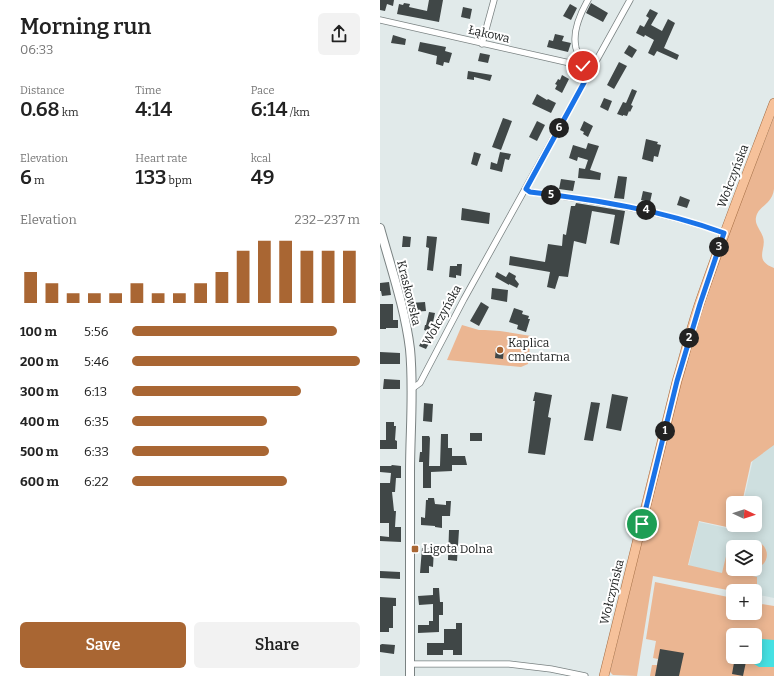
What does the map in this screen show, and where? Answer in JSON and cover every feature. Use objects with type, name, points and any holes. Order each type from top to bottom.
[{"type":"main road","name":"Wołczyńska","points":[[605,676],[677,381],[700,304],[724,233],[774,103]]},
{"type":"street","points":[[482,44],[494,0]]},
{"type":"street","points":[[583,66],[576,48],[575,38],[582,11],[588,0]]},
{"type":"street","name":"Wołczyńska","points":[[413,388],[420,383],[630,0]]},
{"type":"street","name":"Łąkowa","points":[[380,20],[592,68]]},
{"type":"street","points":[[526,189],[530,192],[632,207],[696,223],[724,233]]},
{"type":"street","name":"Kraskowska","points":[[380,228],[407,331],[413,388]]},
{"type":"street","points":[[410,676],[410,472],[413,388]]},
{"type":"street","points":[[410,664],[509,664],[551,669],[585,676]]},
{"type":"shaded area","points":[[774,117],[774,189],[769,201],[757,214],[756,221],[764,241],[762,258],[768,265],[774,268],[774,445],[751,462],[744,496],[726,496],[726,527],[699,521],[688,565],[722,573],[726,556],[726,576],[757,577],[757,584],[726,584],[726,590],[653,576],[637,676],[613,675],[610,672],[681,381],[711,280]]},
{"type":"shaded area","points":[[462,325],[479,330],[500,331],[531,336],[528,364],[521,367],[447,360]]},
{"type":"shaded area","points":[[774,367],[774,598],[762,595],[762,584],[726,584],[726,586],[685,580],[699,522],[726,528],[726,532],[762,532],[762,496],[745,496]]},
{"type":"shaded area","points":[[762,544],[764,546],[767,556],[762,565]]},
{"type":"shaded area","points":[[655,582],[726,597],[726,620],[762,620],[762,604],[774,606],[774,676],[650,676],[652,665],[657,665],[658,659],[653,658],[656,641],[646,639]]},
{"type":"water","points":[[762,639],[774,640],[774,667],[759,667],[754,664],[762,664]]},
{"type":"building","points":[[380,0],[394,0],[393,6],[387,4],[385,11],[380,10]]},
{"type":"building","points":[[429,0],[443,0],[439,22],[397,14],[399,4],[403,5],[404,3],[410,4],[409,7],[427,11]]},
{"type":"building","points":[[591,3],[608,13],[603,22],[586,13]]},
{"type":"building","points":[[570,4],[577,8],[571,20],[563,16]]},
{"type":"building","points":[[463,7],[472,9],[470,19],[461,17]]},
{"type":"building","points":[[650,9],[658,13],[651,25],[662,31],[668,19],[675,23],[664,48],[679,55],[677,60],[657,51],[654,56],[648,53],[654,40],[645,35],[644,37],[636,33],[640,25],[644,27],[649,18],[646,16]]},
{"type":"building","points":[[555,34],[564,36],[562,41],[571,43],[568,52],[547,47],[549,40],[553,41]]},
{"type":"building","points":[[393,35],[406,39],[405,45],[391,43]]},
{"type":"building","points":[[420,42],[446,47],[445,51],[452,53],[449,63],[444,62],[443,66],[436,64],[437,56],[418,51]]},
{"type":"building","points":[[629,45],[637,50],[632,58],[624,53]]},
{"type":"building","points":[[480,53],[490,55],[488,63],[478,61]]},
{"type":"building","points":[[619,62],[627,66],[614,89],[607,85]]},
{"type":"building","points":[[468,71],[492,75],[490,81],[474,77],[474,80],[467,79]]},
{"type":"building","points":[[562,75],[569,79],[562,93],[555,89],[557,85],[555,84],[558,79],[560,80]]},
{"type":"building","points":[[632,89],[637,91],[631,105],[633,106],[630,112],[629,111],[627,116],[617,114],[623,102],[626,103]]},
{"type":"building","points":[[537,94],[556,103],[551,113],[532,104]]},
{"type":"building","points":[[604,98],[612,101],[608,111],[600,107]]},
{"type":"building","points":[[503,118],[512,121],[501,150],[492,147]]},
{"type":"building","points":[[537,121],[545,125],[537,141],[529,137]]},
{"type":"building","points":[[584,121],[593,126],[588,137],[580,130]]},
{"type":"building","points":[[646,139],[658,142],[657,144],[661,145],[658,157],[654,156],[653,162],[642,159]]},
{"type":"building","points":[[588,143],[599,146],[590,170],[601,173],[600,180],[578,178],[579,168],[585,169],[588,160],[578,157],[577,161],[569,158],[573,145],[586,149]]},
{"type":"building","points":[[474,152],[481,154],[477,166],[471,164]]},
{"type":"building","points":[[500,152],[511,154],[509,160],[505,159],[502,172],[490,169],[491,162],[497,164]]},
{"type":"building","points":[[618,176],[627,177],[624,199],[614,198]]},
{"type":"building","points":[[561,179],[575,181],[573,191],[559,189]]},
{"type":"building","points":[[643,191],[652,193],[650,202],[641,200]]},
{"type":"building","points":[[680,196],[690,200],[687,208],[677,205]]},
{"type":"building","points":[[576,203],[625,211],[619,245],[610,243],[615,215],[592,211],[586,244],[574,241],[568,277],[559,276],[555,289],[547,287],[550,272],[509,265],[510,256],[545,262],[548,244],[562,246],[563,234],[566,235],[571,206],[575,206]]},
{"type":"building","points":[[462,208],[490,213],[489,224],[461,220]]},
{"type":"building","points":[[403,236],[411,237],[410,247],[402,247]]},
{"type":"building","points":[[427,236],[437,237],[433,271],[427,270],[429,248],[426,247]]},
{"type":"building","points":[[457,264],[462,264],[461,276],[456,275],[456,278],[449,277],[450,266],[457,266]]},
{"type":"building","points":[[497,272],[506,277],[509,272],[516,276],[515,279],[519,284],[517,288],[495,277]]},
{"type":"building","points":[[389,282],[391,295],[382,296],[380,291],[380,283]]},
{"type":"building","points":[[492,288],[508,290],[507,302],[491,299]]},
{"type":"building","points":[[425,302],[426,311],[411,312],[410,303]]},
{"type":"building","points":[[481,302],[489,307],[479,326],[470,321]]},
{"type":"building","points":[[380,304],[393,304],[393,320],[398,320],[398,328],[380,329]]},
{"type":"building","points":[[514,308],[523,311],[522,314],[529,316],[528,319],[530,319],[526,332],[517,329],[518,325],[509,322]]},
{"type":"building","points":[[429,312],[435,313],[432,327],[437,328],[426,349],[419,346],[427,331],[424,330]]},
{"type":"building","name":"Kaplica cmentarna","points":[[496,347],[504,348],[503,359],[495,358]]},
{"type":"building","points":[[380,352],[400,353],[400,364],[380,364]]},
{"type":"building","points":[[384,379],[400,380],[400,389],[383,389]]},
{"type":"building","points":[[535,392],[552,395],[548,417],[551,418],[545,455],[528,453]]},
{"type":"building","points":[[612,394],[628,397],[621,431],[606,428]]},
{"type":"building","points":[[591,402],[600,403],[593,441],[584,440]]},
{"type":"building","points":[[424,403],[433,404],[432,422],[423,421]]},
{"type":"building","points":[[386,422],[394,422],[394,426],[396,426],[395,440],[397,441],[397,449],[380,449],[380,440],[386,440]]},
{"type":"building","points":[[470,433],[482,433],[482,441],[470,441]]},
{"type":"building","points":[[441,434],[448,434],[448,448],[452,448],[452,456],[465,456],[467,465],[452,465],[452,471],[431,472],[431,488],[423,488],[423,462],[419,462],[420,452],[422,452],[422,436],[429,436],[430,438],[429,466],[440,466]]},
{"type":"building","points":[[380,466],[401,466],[401,478],[396,478],[395,492],[392,492],[394,511],[396,511],[395,527],[401,527],[401,542],[380,541],[380,536],[389,537],[389,523],[380,523],[380,483],[390,483],[391,473],[380,472]]},
{"type":"building","points":[[428,498],[434,498],[435,504],[446,505],[446,501],[451,501],[450,516],[442,516],[442,528],[421,525],[421,517],[425,518],[426,500],[428,500]]},
{"type":"building","points":[[449,530],[459,530],[457,561],[448,560]]},
{"type":"building","points":[[422,548],[434,549],[433,567],[429,566],[429,573],[420,573]]},
{"type":"building","points":[[380,571],[400,572],[400,579],[380,578]]},
{"type":"building","points":[[433,588],[439,588],[440,602],[443,602],[443,615],[439,615],[439,632],[418,633],[418,625],[429,625],[429,621],[433,621],[433,604],[419,605],[418,596],[433,595]]},
{"type":"building","points":[[380,597],[396,598],[396,606],[393,606],[393,628],[389,628],[389,632],[380,632]]},
{"type":"building","points":[[456,623],[462,623],[462,655],[453,655],[453,650],[443,650],[443,655],[427,655],[427,643],[444,643],[444,629],[456,629]]},
{"type":"building","points":[[380,645],[395,645],[394,654],[380,652]]},
{"type":"building","points":[[660,649],[684,653],[679,676],[655,676]]},
{"type":"building","points":[[734,664],[746,664],[743,676],[732,674]]},
{"type":"place","name":"Kaplica cmentarna","points":[[500,350]]},
{"type":"place","name":"Ligota Dolna","points":[[415,549]]},
{"type":"route","points":[[583,66],[592,68],[526,189],[530,192],[599,201],[668,215],[724,233],[700,304],[677,381],[642,524]]}]
